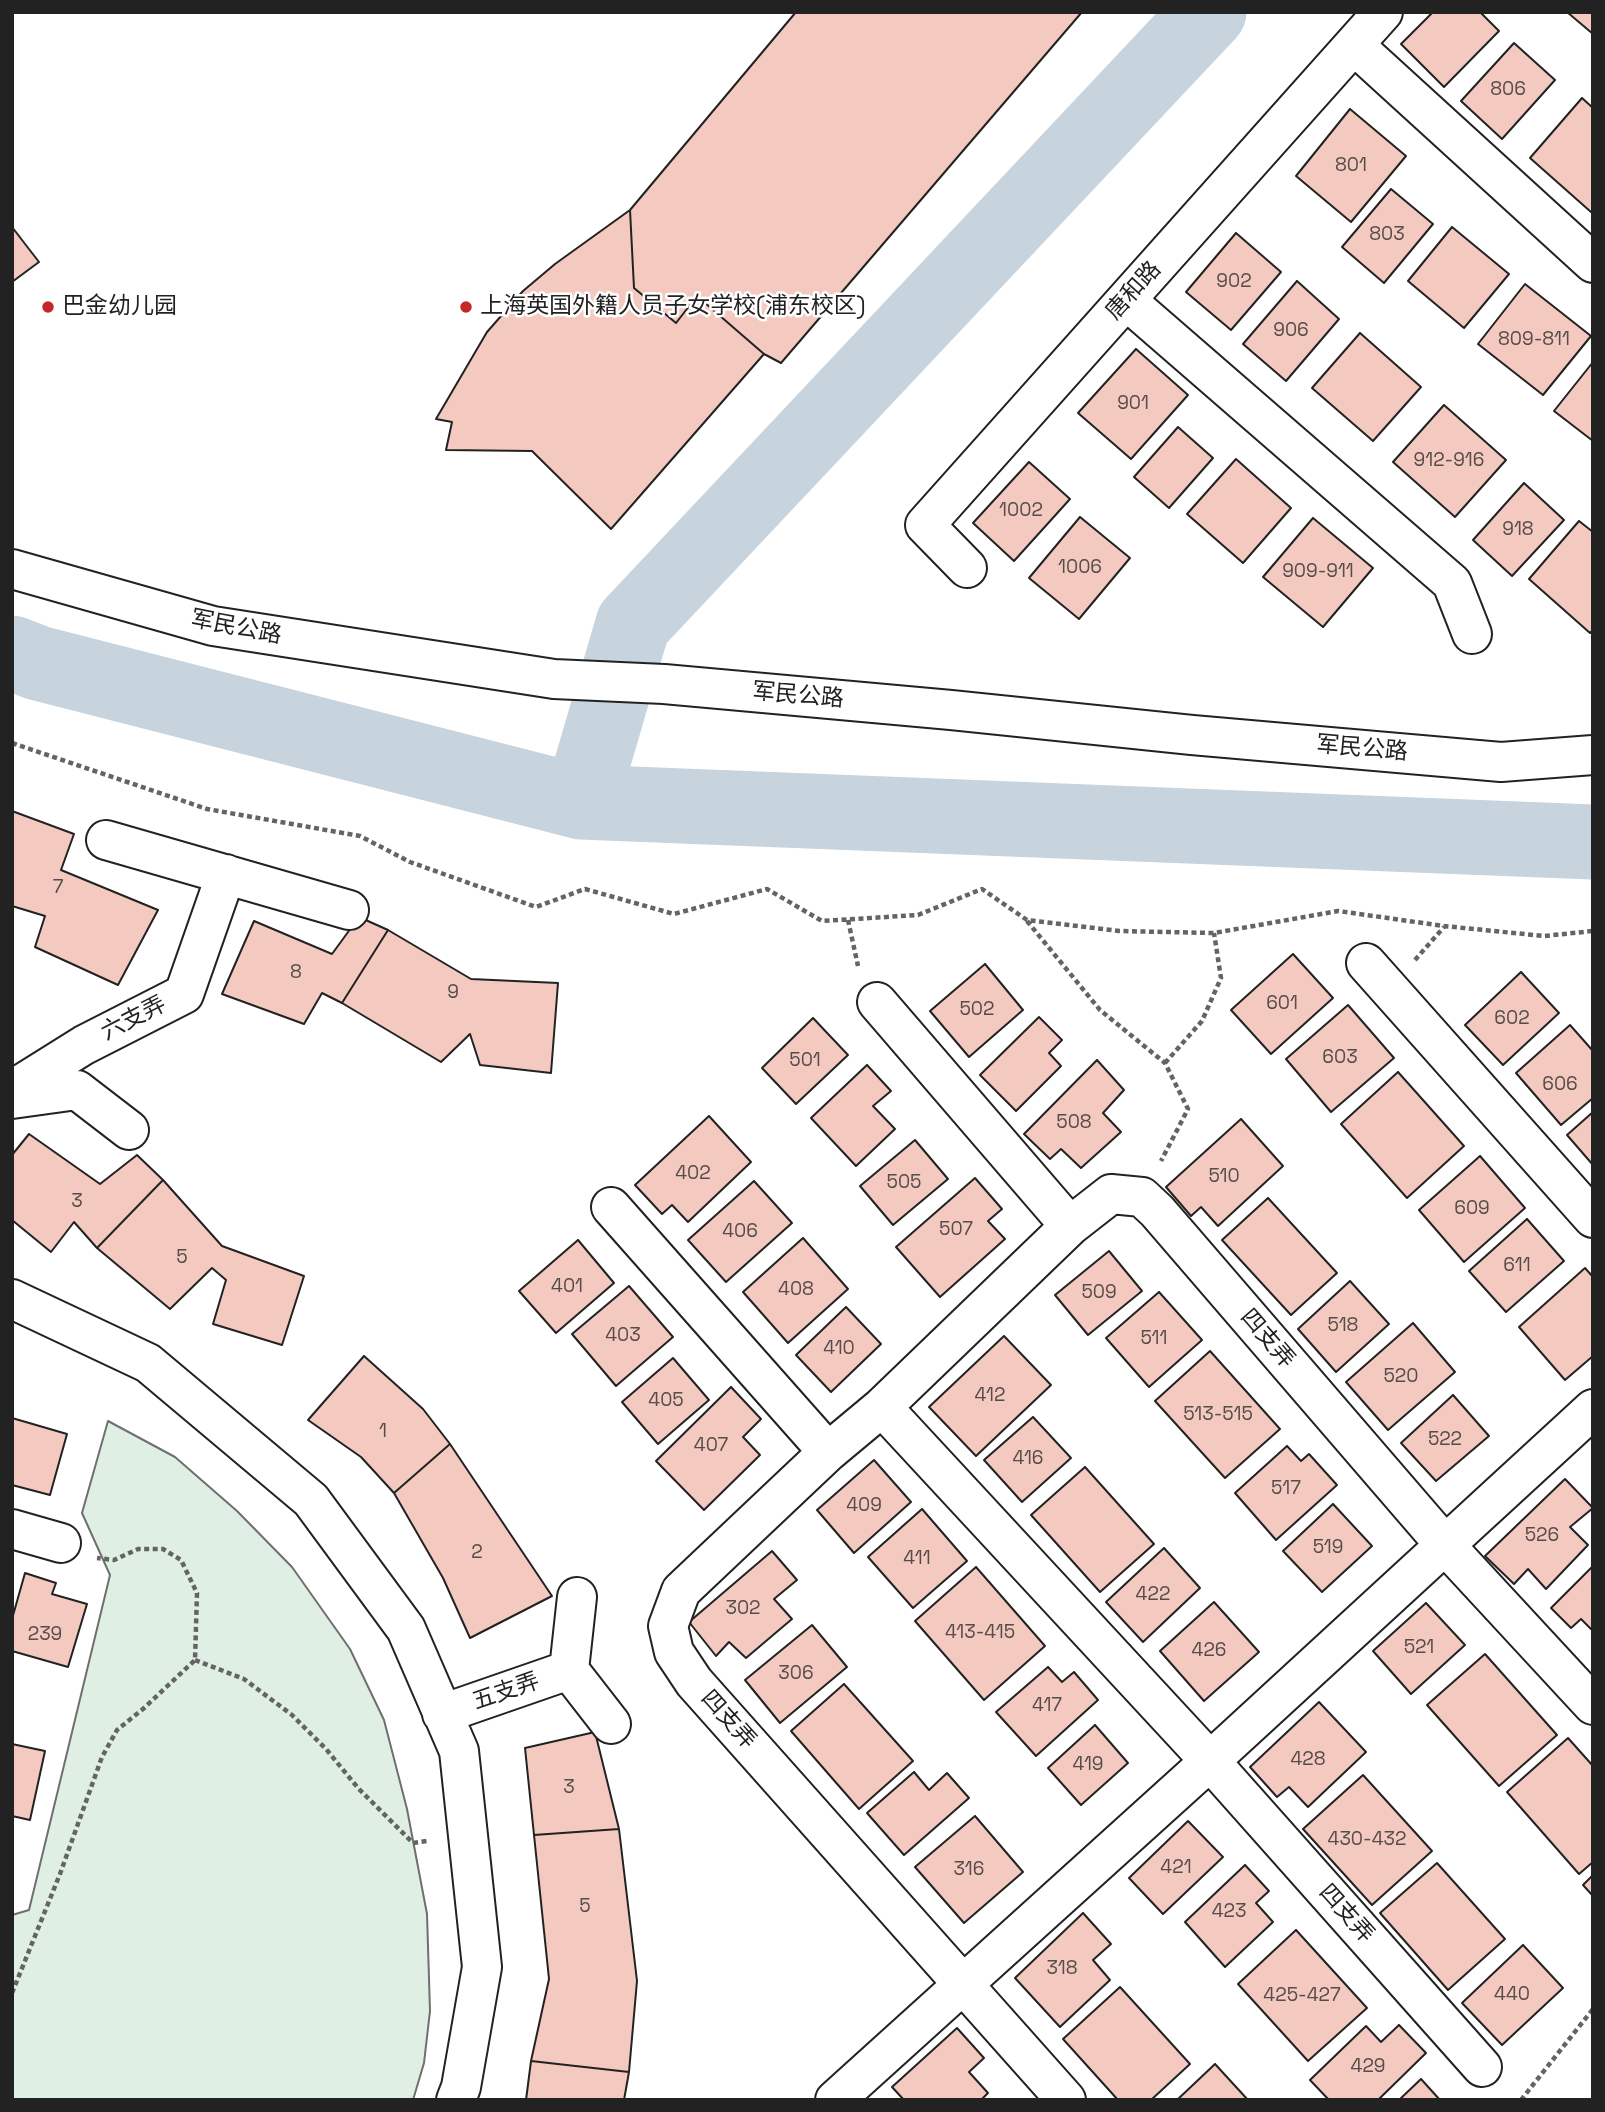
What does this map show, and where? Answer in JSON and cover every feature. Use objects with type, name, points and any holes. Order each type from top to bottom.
[{"type":"street","name":"唐和路","points":[[967,568],[925,525],[1384,12]]},
{"type":"street","points":[[1354,45],[1593,263]]},
{"type":"street","points":[[1126,300],[1452,583],[1472,634]]},
{"type":"street","name":"军民公路","points":[[12,569],[213,626],[554,679],[664,684],[1501,762],[1593,755]]},
{"type":"street","points":[[106,840],[349,911]]},
{"type":"street","name":"六支弄","points":[[12,1090],[84,1045],[184,994],[226,874]]},
{"type":"street","points":[[1366,964],[1593,1217]]},
{"type":"street","points":[[877,1002],[1070,1226]]},
{"type":"street","points":[[12,1099],[77,1090],[129,1130]]},
{"type":"street","name":"四支弄","points":[[1066,2100],[694,1682],[674,1652],[668,1626],[681,1591],[828,1452],[882,1407],[1070,1226],[1111,1194],[1142,1197],[1157,1212],[1445,1545],[1593,1705]]},
{"type":"street","points":[[611,1207],[828,1452]]},
{"type":"street","points":[[12,1299],[148,1363],[310,1500],[406,1629],[459,1751],[468,1833],[482,1967],[461,2087],[456,2100]]},
{"type":"street","name":"四支弄","points":[[882,1407],[1210,1761],[1482,2067]]},
{"type":"street","points":[[835,2100],[1210,1761],[1593,1409]]},
{"type":"street","points":[[12,1529],[61,1543]]},
{"type":"street","name":"五支弄","points":[[577,1597],[569,1670],[611,1724]]},
{"type":"street","name":"五支弄","points":[[442,1714],[569,1670]]},
{"type":"path","points":[[12,743],[207,810],[359,836],[410,862],[536,907],[585,889],[674,914],[767,889],[822,921],[918,915],[982,889],[1027,920],[1100,1010],[1165,1063],[1188,1109],[1142,1197]]},
{"type":"path","points":[[1027,920],[1119,932],[1214,933],[1338,911],[1444,926],[1544,936],[1593,931]]},
{"type":"path","points":[[1165,1063],[1202,1021],[1221,978],[1214,933]]},
{"type":"path","points":[[12,1993],[60,1874],[102,1757],[117,1730],[195,1660],[197,1593],[181,1560],[163,1549],[138,1549],[114,1560],[95,1558],[61,1543]]},
{"type":"path","points":[[195,1660],[244,1679],[292,1715],[326,1749],[358,1788],[413,1843],[468,1833]]},
{"type":"path","points":[[1521,2100],[1593,2009]]},
{"type":"green space","points":[[108,1421],[175,1457],[237,1511],[292,1567],[350,1649],[384,1720],[407,1809],[427,1914],[430,2011],[424,2063],[413,2100],[12,2100],[12,1915],[29,1910],[110,1575],[82,1513]]},
{"type":"building","points":[[796,12],[1082,12],[781,363],[764,354],[697,296],[676,323],[634,288],[630,210]]},
{"type":"building","points":[[1433,12],[1480,12],[1499,31],[1444,87],[1401,44]]},
{"type":"building","points":[[1567,12],[1593,12],[1593,34]]},
{"type":"building","points":[[1514,43],[1555,80],[1502,139],[1461,101]]},
{"type":"building","points":[[1582,98],[1593,108],[1591,212],[1530,158]]},
{"type":"building","points":[[1350,109],[1406,156],[1351,222],[1296,176]]},
{"type":"building","points":[[1391,189],[1433,224],[1384,283],[1342,247]]},
{"type":"building","points":[[630,210],[634,288],[676,323],[697,296],[764,354],[611,529],[532,451],[446,450],[452,422],[436,419],[487,332],[523,291],[555,264]]},
{"type":"building","points":[[12,227],[39,262],[12,282]]},
{"type":"building","points":[[1452,227],[1509,274],[1464,328],[1408,281]]},
{"type":"building","points":[[1236,233],[1281,272],[1231,330],[1186,292]]},
{"type":"building","points":[[1297,281],[1339,319],[1286,381],[1243,344]]},
{"type":"building","points":[[1525,284],[1591,336],[1543,395],[1478,344]]},
{"type":"building","points":[[1360,333],[1421,387],[1373,441],[1312,388]]},
{"type":"building","points":[[1136,349],[1188,395],[1131,459],[1078,413]]},
{"type":"building","points":[[1593,362],[1593,441],[1554,411]]},
{"type":"building","points":[[1444,405],[1506,460],[1455,517],[1393,462]]},
{"type":"building","points":[[1178,427],[1213,458],[1169,508],[1134,477]]},
{"type":"building","points":[[1236,459],[1291,508],[1243,563],[1187,514]]},
{"type":"building","points":[[1029,462],[1070,499],[1014,561],[973,523]]},
{"type":"building","points":[[1524,483],[1564,520],[1512,576],[1473,540]]},
{"type":"building","points":[[1080,517],[1130,558],[1079,619],[1029,578]]},
{"type":"building","points":[[1313,518],[1373,568],[1323,627],[1263,577]]},
{"type":"building","points":[[1579,521],[1593,532],[1593,630],[1590,633],[1529,579]]},
{"type":"building","points":[[12,811],[74,834],[61,870],[158,910],[118,985],[35,947],[45,916],[12,906]]},
{"type":"building","points":[[359,917],[388,930],[342,1003],[322,993],[304,1024],[222,994],[254,921],[332,954]]},
{"type":"building","points":[[388,930],[471,979],[558,983],[551,1073],[480,1065],[470,1034],[441,1062],[342,1003]]},
{"type":"building","points":[[1293,954],[1333,998],[1271,1054],[1231,1010]]},
{"type":"building","points":[[985,964],[1023,1010],[969,1057],[930,1011]]},
{"type":"building","points":[[1521,972],[1559,1013],[1503,1065],[1465,1025]]},
{"type":"building","points":[[1348,1005],[1394,1058],[1331,1112],[1286,1059]]},
{"type":"building","points":[[1039,1017],[1062,1040],[1049,1053],[1061,1066],[1016,1111],[980,1075]]},
{"type":"building","points":[[813,1018],[848,1055],[796,1104],[762,1068]]},
{"type":"building","points":[[1570,1025],[1593,1051],[1593,1098],[1561,1125],[1516,1073]]},
{"type":"building","points":[[1097,1060],[1124,1090],[1103,1113],[1121,1132],[1081,1168],[1061,1149],[1050,1159],[1024,1134]]},
{"type":"building","points":[[867,1065],[891,1091],[873,1106],[895,1129],[856,1166],[811,1118]]},
{"type":"building","points":[[1398,1072],[1464,1146],[1407,1198],[1341,1124]]},
{"type":"building","points":[[1593,1112],[1593,1165],[1567,1135]]},
{"type":"building","points":[[709,1116],[751,1162],[688,1222],[672,1205],[662,1214],[635,1185]]},
{"type":"building","points":[[1241,1119],[1283,1166],[1218,1226],[1201,1207],[1191,1216],[1166,1187]]},
{"type":"building","points":[[29,1134],[100,1184],[137,1155],[163,1180],[97,1248],[74,1222],[51,1252],[12,1220],[12,1155]]},
{"type":"building","points":[[915,1140],[948,1179],[893,1225],[860,1186]]},
{"type":"building","points":[[1480,1156],[1525,1208],[1464,1262],[1419,1210]]},
{"type":"building","points":[[975,1178],[1002,1209],[988,1221],[1005,1239],[940,1297],[896,1247]]},
{"type":"building","points":[[163,1180],[222,1246],[304,1276],[282,1345],[213,1324],[226,1280],[212,1268],[170,1309],[97,1248]]},
{"type":"building","points":[[754,1181],[792,1223],[726,1282],[688,1240]]},
{"type":"building","points":[[1268,1198],[1337,1273],[1291,1315],[1222,1240]]},
{"type":"building","points":[[1527,1219],[1564,1261],[1506,1312],[1469,1271]]},
{"type":"building","points":[[803,1238],[848,1289],[788,1343],[743,1292]]},
{"type":"building","points":[[578,1240],[614,1283],[556,1333],[519,1291]]},
{"type":"building","points":[[1109,1251],[1142,1291],[1088,1335],[1055,1295]]},
{"type":"building","points":[[1585,1268],[1593,1277],[1593,1356],[1565,1380],[1519,1327]]},
{"type":"building","points":[[1350,1281],[1389,1324],[1336,1372],[1298,1329]]},
{"type":"building","points":[[629,1286],[673,1337],[616,1386],[572,1334]]},
{"type":"building","points":[[1159,1292],[1202,1340],[1149,1387],[1106,1338]]},
{"type":"building","points":[[846,1307],[881,1344],[831,1392],[796,1355]]},
{"type":"building","points":[[1413,1323],[1455,1372],[1388,1430],[1346,1382]]},
{"type":"building","points":[[1004,1336],[1051,1385],[976,1456],[929,1407]]},
{"type":"building","points":[[1210,1351],[1280,1429],[1225,1478],[1155,1401]]},
{"type":"building","points":[[364,1356],[423,1409],[450,1444],[394,1493],[361,1457],[308,1420]]},
{"type":"building","points":[[673,1358],[709,1400],[658,1444],[622,1402]]},
{"type":"building","points":[[731,1387],[761,1419],[743,1437],[760,1455],[704,1510],[656,1461]]},
{"type":"building","points":[[1453,1395],[1489,1436],[1436,1481],[1401,1443]]},
{"type":"building","points":[[1033,1417],[1071,1458],[1022,1502],[984,1460]]},
{"type":"building","points":[[12,1418],[67,1434],[50,1495],[12,1485]]},
{"type":"building","points":[[450,1444],[552,1596],[470,1638],[443,1578],[394,1493]]},
{"type":"building","points":[[1287,1446],[1301,1461],[1309,1454],[1337,1485],[1276,1540],[1235,1493]]},
{"type":"building","points":[[874,1460],[911,1502],[854,1553],[817,1510]]},
{"type":"building","points":[[1085,1467],[1154,1544],[1100,1592],[1031,1515]]},
{"type":"building","points":[[1565,1479],[1593,1508],[1570,1527],[1588,1545],[1546,1589],[1528,1569],[1514,1584],[1485,1556]]},
{"type":"building","points":[[1333,1504],[1372,1546],[1322,1592],[1283,1551]]},
{"type":"building","points":[[922,1509],[967,1561],[913,1608],[868,1557]]},
{"type":"building","points":[[1164,1548],[1200,1588],[1143,1642],[1106,1602]]},
{"type":"building","points":[[772,1551],[797,1580],[774,1599],[792,1619],[746,1658],[729,1642],[716,1656],[689,1622]]},
{"type":"building","points":[[1593,1566],[1593,1631],[1581,1619],[1571,1628],[1551,1608]]},
{"type":"building","points":[[976,1567],[1045,1646],[984,1700],[915,1621]]},
{"type":"building","points":[[25,1573],[56,1583],[52,1594],[87,1604],[68,1667],[12,1651],[12,1619]]},
{"type":"building","points":[[1214,1602],[1259,1652],[1204,1701],[1160,1651]]},
{"type":"building","points":[[1426,1603],[1465,1645],[1411,1694],[1373,1651]]},
{"type":"building","points":[[812,1625],[847,1667],[780,1723],[745,1680]]},
{"type":"building","points":[[1485,1654],[1557,1735],[1499,1786],[1427,1705]]},
{"type":"building","points":[[1048,1667],[1062,1682],[1074,1672],[1098,1700],[1036,1756],[996,1712]]},
{"type":"building","points":[[844,1684],[913,1761],[859,1809],[791,1731]]},
{"type":"building","points":[[1319,1702],[1366,1752],[1308,1807],[1289,1787],[1277,1797],[1250,1767]]},
{"type":"building","points":[[1095,1725],[1128,1763],[1081,1805],[1048,1768]]},
{"type":"building","points":[[595,1732],[619,1829],[534,1835],[525,1748]]},
{"type":"building","points":[[1568,1738],[1593,1766],[1593,1862],[1579,1874],[1507,1792]]},
{"type":"building","points":[[12,1744],[45,1751],[30,1820],[12,1816]]},
{"type":"building","points":[[914,1772],[929,1790],[947,1773],[969,1798],[904,1855],[867,1813]]},
{"type":"building","points":[[1363,1775],[1432,1851],[1372,1905],[1303,1829]]},
{"type":"building","points":[[975,1816],[1023,1872],[964,1923],[915,1867]]},
{"type":"building","points":[[1188,1821],[1223,1857],[1163,1914],[1129,1878]]},
{"type":"building","points":[[619,1829],[637,1981],[629,2072],[531,2061],[549,1979],[534,1835]]},
{"type":"building","points":[[1437,1863],[1505,1939],[1448,1990],[1380,1913]]},
{"type":"building","points":[[1245,1865],[1269,1891],[1256,1903],[1273,1922],[1225,1967],[1185,1922]]},
{"type":"building","points":[[1593,1875],[1593,1896],[1583,1885]]},
{"type":"building","points":[[1083,1913],[1111,1944],[1093,1960],[1110,1980],[1060,2027],[1015,1978]]},
{"type":"building","points":[[1296,1930],[1367,2008],[1308,2061],[1238,1984]]},
{"type":"building","points":[[1523,1945],[1563,1988],[1502,2045],[1462,2003]]},
{"type":"building","points":[[1120,1987],[1190,2064],[1151,2100],[1118,2100],[1063,2039]]},
{"type":"building","points":[[1399,2025],[1426,2053],[1378,2100],[1329,2100],[1310,2080],[1366,2026],[1381,2042]]},
{"type":"building","points":[[957,2028],[984,2058],[969,2072],[988,2093],[981,2100],[904,2100],[892,2087]]},
{"type":"building","points":[[531,2061],[629,2072],[624,2100],[526,2100]]},
{"type":"building","points":[[1215,2064],[1248,2100],[1177,2100]]},
{"type":"building","points":[[1421,2079],[1440,2100],[1399,2100]]},
{"type":"waterway","points":[[581,802],[633,624],[1209,12]]},
{"type":"waterway","points":[[12,653],[38,663],[581,802],[1593,842]]},
{"type":"place","name":"巴金幼儿园","points":[[48,307]]},
{"type":"place","name":"上海英国外籍人员子女学校(浦东校区)","points":[[466,307]]}]
